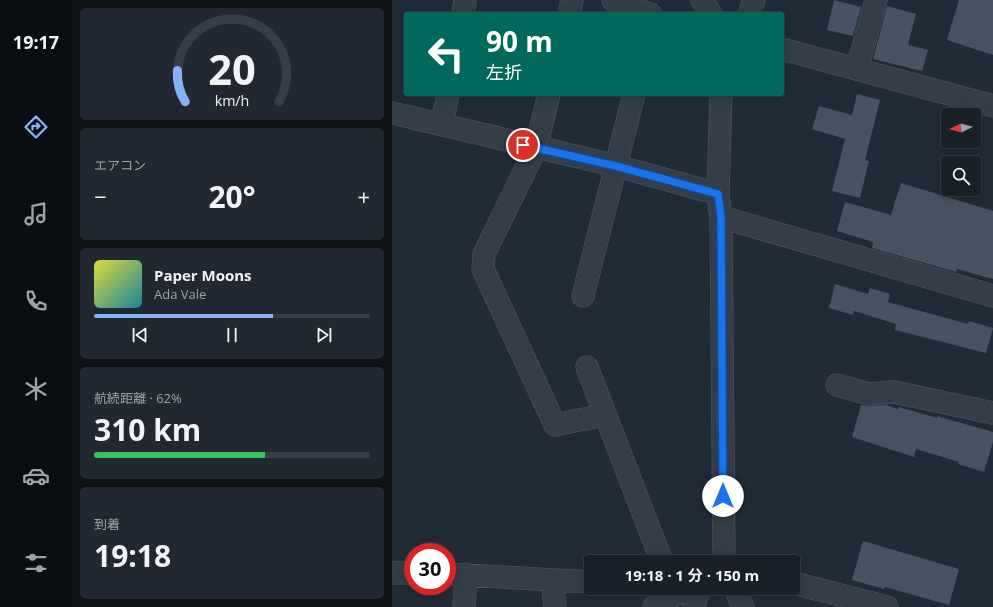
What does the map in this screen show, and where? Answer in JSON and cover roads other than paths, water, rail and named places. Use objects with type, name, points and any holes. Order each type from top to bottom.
[{"type":"street","points":[[463,12],[465,0]]},
{"type":"street","points":[[569,12],[572,0]]},
{"type":"street","points":[[613,0],[645,12]]},
{"type":"street","points":[[702,0],[710,12]]},
{"type":"street","points":[[750,12],[754,0]]},
{"type":"street","points":[[857,69],[876,0]]},
{"type":"street","points":[[784,50],[993,106]]},
{"type":"street","points":[[442,125],[448,96]]},
{"type":"street","points":[[549,96],[536,148],[484,254],[483,269],[555,425],[604,414]]},
{"type":"street","points":[[583,296],[634,96]]},
{"type":"street","points":[[721,96],[718,194],[721,217],[728,555]]},
{"type":"street","points":[[392,113],[616,166],[718,194]]},
{"type":"street","points":[[721,217],[993,296]]},
{"type":"street","points":[[587,367],[659,555]]},
{"type":"street","points":[[837,385],[869,394],[894,392],[993,413]]},
{"type":"street","points":[[392,573],[404,573]]},
{"type":"street","points":[[464,607],[456,574],[584,582]]},
{"type":"street","points":[[552,580],[555,607]]},
{"type":"street","points":[[800,585],[887,607]]},
{"type":"street","points":[[654,607],[671,595]]},
{"type":"street","points":[[694,607],[697,595]]},
{"type":"street","points":[[738,595],[743,607]]}]
